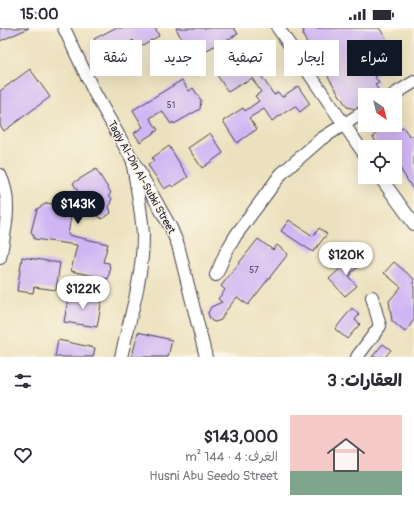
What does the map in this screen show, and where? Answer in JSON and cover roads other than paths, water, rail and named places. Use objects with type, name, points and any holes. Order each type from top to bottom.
[{"type":"street","name":"Taqiy Al-Din Al-Subki Street","points":[[64,28],[94,92],[164,213],[178,246],[206,357]]},
{"type":"street","points":[[278,28],[358,145]]},
{"type":"street","points":[[402,89],[414,82]]},
{"type":"street","points":[[216,276],[226,252],[236,235],[282,174],[321,139],[358,116]]},
{"type":"street","points":[[121,357],[136,290],[142,253],[141,218],[131,157]]},
{"type":"street","points":[[0,175],[8,200],[6,226],[0,258]]},
{"type":"street","points":[[385,184],[414,224]]},
{"type":"street","points":[[357,357],[380,326],[372,297]]}]
